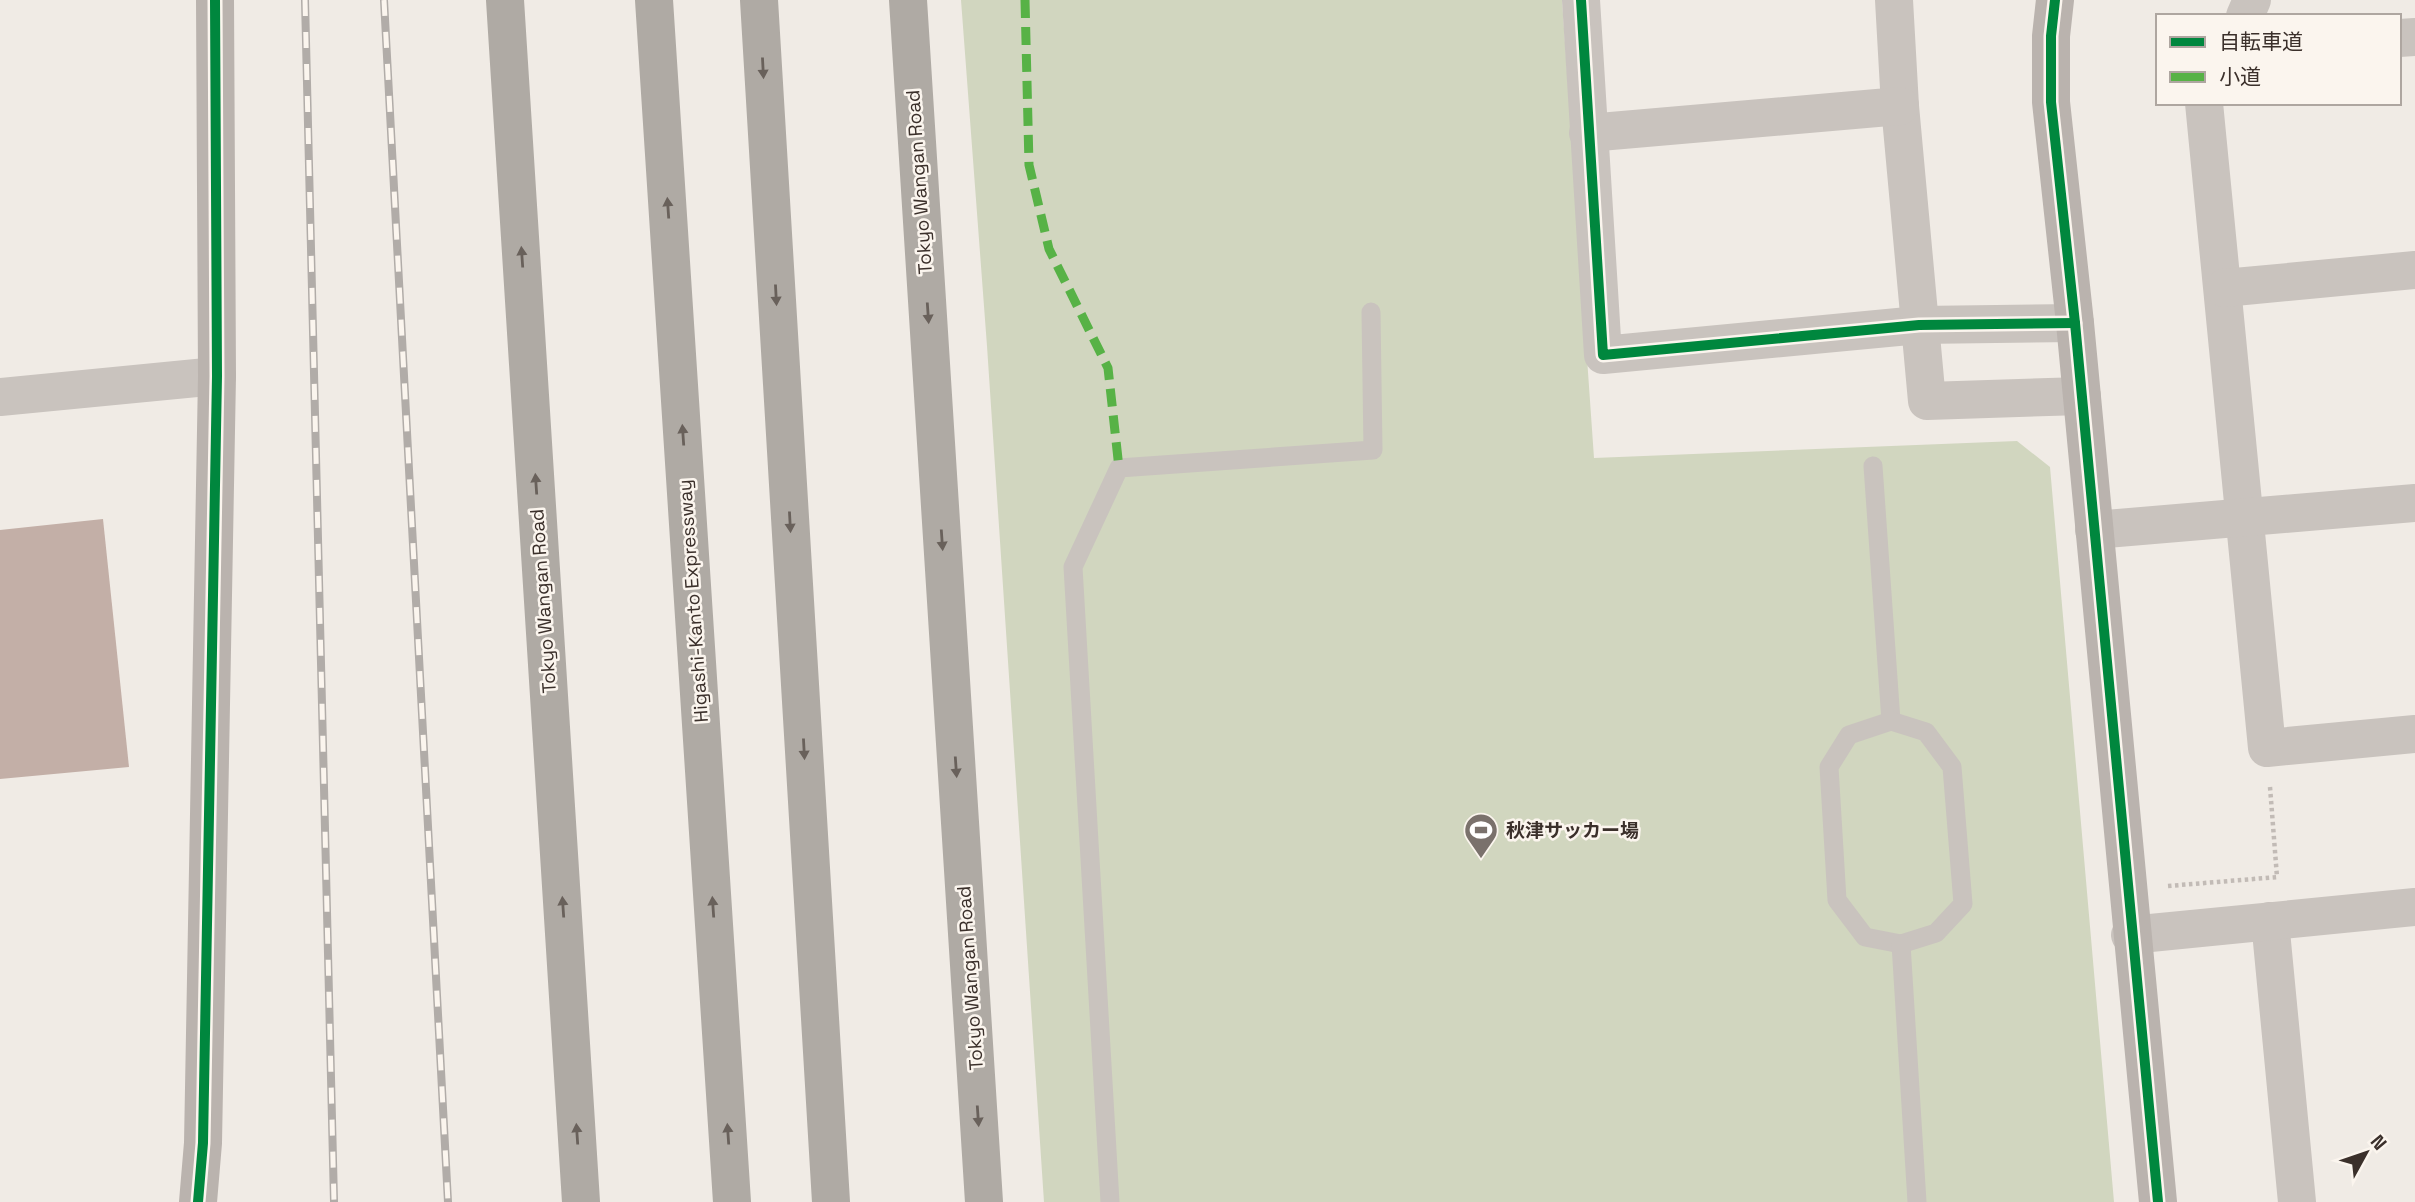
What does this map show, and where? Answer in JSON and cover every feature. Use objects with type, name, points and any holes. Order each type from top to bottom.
[{"type":"highway","name":"Tokyo Wangan Road","points":[[505,0],[581,1202]]},
{"type":"highway","name":"Higashi-Kanto Expressway","points":[[654,0],[732,1202]]},
{"type":"highway","points":[[759,0],[831,1202]]},
{"type":"highway","name":"Tokyo Wangan Road","points":[[908,0],[984,1202]]},
{"type":"street","points":[[198,1202],[203,1129],[217,376],[215,0]]},
{"type":"street","points":[[1581,0],[1604,355],[1919,325],[2075,323]]},
{"type":"street","points":[[1895,0],[1900,106],[1927,401],[2082,396]]},
{"type":"street","points":[[2055,0],[2051,36],[2051,102],[2075,323],[2130,935],[2158,1202]]},
{"type":"street","points":[[2204,105],[2267,748],[2415,734]]},
{"type":"street","points":[[1588,133],[1900,106]]},
{"type":"street","points":[[2224,288],[2415,270]]},
{"type":"street","points":[[0,397],[217,376]]},
{"type":"street","points":[[2094,530],[2415,503]]},
{"type":"street","points":[[2130,935],[2415,907]]},
{"type":"street","points":[[2270,921],[2297,1202]]},
{"type":"lane","points":[[1110,1202],[1073,567],[1119,468],[1373,450],[1371,312]]},
{"type":"lane","points":[[1873,467],[1891,721]]},
{"type":"lane","points":[[1891,721],[1926,732],[1952,767],[1963,904],[1936,933],[1901,944],[1865,937],[1837,900],[1829,767],[1849,736],[1891,721]]},
{"type":"lane","points":[[1901,944],[1917,1202]]},
{"type":"path","points":[[2267,748],[2277,877]]},
{"type":"green space","points":[[961,0],[1562,0],[1594,458],[2017,441],[2050,467],[2114,1202],[1044,1202],[987,346]]},
{"type":"building","points":[[103,519],[129,767],[0,779],[0,530]]},
{"type":"railway","points":[[305,0],[334,1202]]},
{"type":"railway","points":[[384,0],[448,1202]]},
{"type":"marked path","points":[[1025,0],[1029,165],[1049,249],[1108,368],[1119,468]]},
{"type":"cycle path","points":[[198,1202],[203,1143],[217,376],[215,0]]},
{"type":"cycle path","points":[[1581,0],[1603,355],[1919,325],[2075,323]]},
{"type":"cycle path","points":[[2055,0],[2051,36],[2051,102],[2075,323],[2158,1202]]},
{"type":"place","name":"秋津サッカー場","points":[[1481,860]]}]
